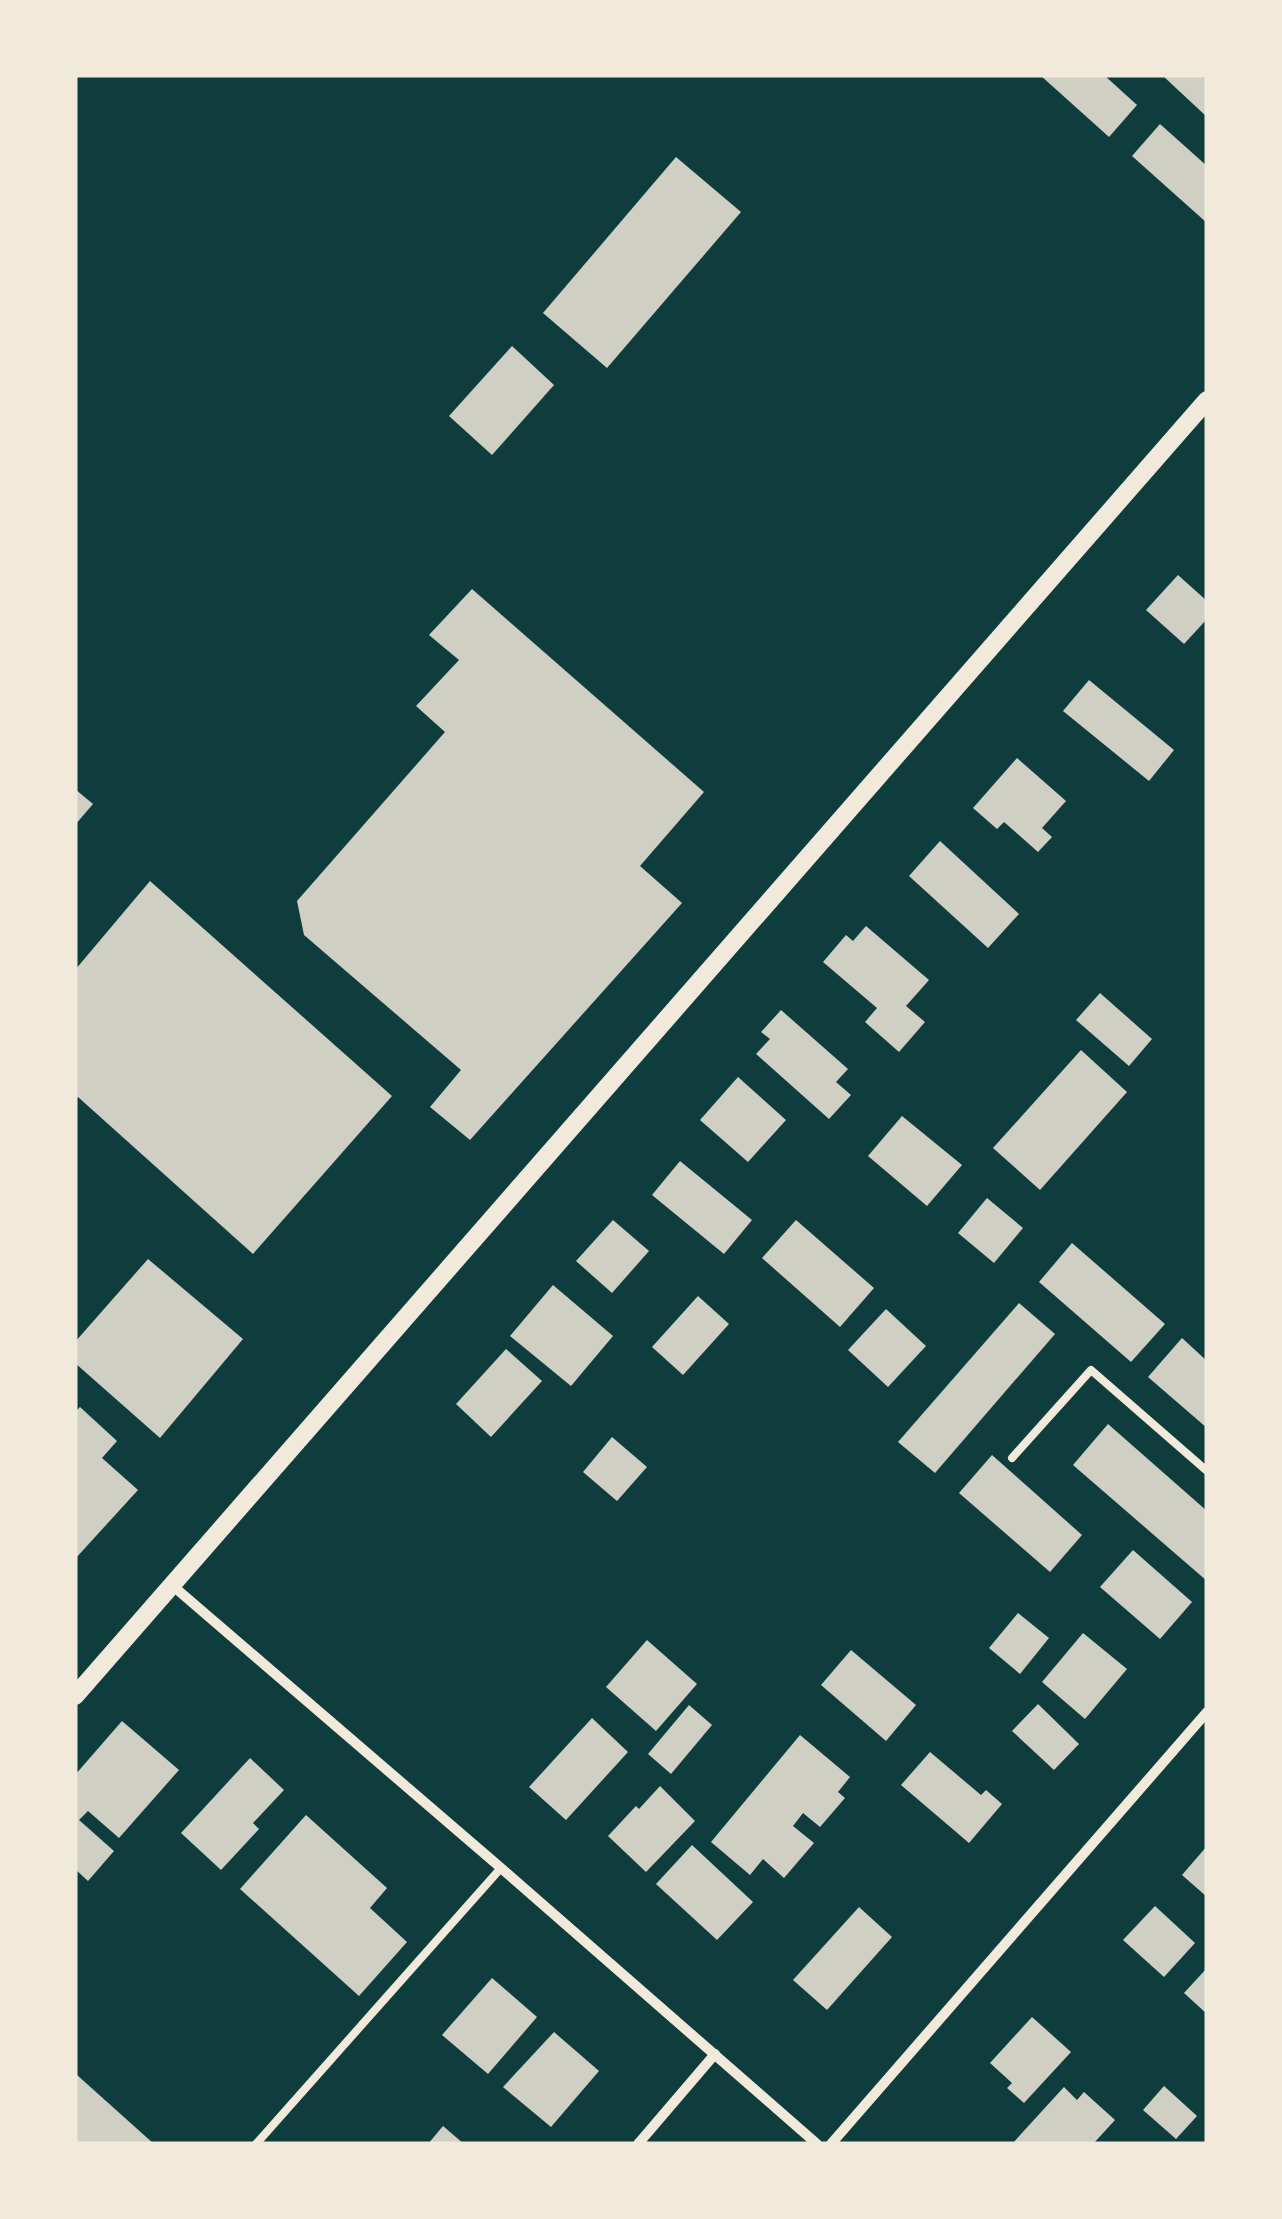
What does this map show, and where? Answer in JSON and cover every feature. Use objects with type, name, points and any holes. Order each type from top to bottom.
[{"type":"street","points":[[75,1696],[1207,400]]},
{"type":"street","points":[[173,1586],[817,2144]]},
{"type":"street","points":[[831,2144],[1207,1712]]},
{"type":"street","points":[[638,2144],[715,2054]]},
{"type":"lane","points":[[1012,1458],[1092,1370],[1207,1471]]},
{"type":"lane","points":[[256,2144],[501,1868]]},
{"type":"building","points":[[1040,75],[1104,75],[1137,105],[1109,137]]},
{"type":"building","points":[[1162,75],[1207,75],[1207,117]]},
{"type":"building","points":[[1160,124],[1207,166],[1207,223],[1132,156]]},
{"type":"building","points":[[676,157],[741,212],[607,368],[543,313]]},
{"type":"building","points":[[512,346],[554,385],[492,455],[449,416]]},
{"type":"building","points":[[1178,575],[1207,601],[1207,619],[1184,644],[1146,610]]},
{"type":"building","points":[[472,589],[704,792],[640,866],[682,903],[470,1140],[430,1107],[461,1070],[304,935],[297,901],[445,732],[416,706],[459,660],[429,635]]},
{"type":"building","points":[[1089,680],[1174,750],[1149,781],[1063,711]]},
{"type":"building","points":[[1017,758],[1066,801],[1042,828],[1052,837],[1038,852],[1004,822],[997,829],[973,808]]},
{"type":"building","points":[[75,789],[93,804],[75,825]]},
{"type":"building","points":[[940,841],[1019,914],[988,948],[909,876]]},
{"type":"building","points":[[150,881],[392,1096],[253,1254],[78,1097],[75,1100],[75,970]]},
{"type":"building","points":[[866,926],[929,980],[906,1006],[925,1022],[899,1052],[865,1022],[877,1008],[823,962],[846,935],[853,941]]},
{"type":"building","points":[[1100,993],[1152,1039],[1129,1066],[1076,1020]]},
{"type":"building","points":[[781,1010],[848,1069],[836,1082],[851,1095],[829,1119],[756,1054],[770,1039],[761,1032]]},
{"type":"building","points":[[1081,1050],[1127,1092],[1040,1190],[993,1148]]},
{"type":"building","points":[[738,1077],[786,1120],[748,1162],[700,1120]]},
{"type":"building","points":[[902,1116],[962,1165],[927,1206],[868,1156]]},
{"type":"building","points":[[680,1161],[752,1220],[724,1254],[652,1195]]},
{"type":"building","points":[[987,1198],[1023,1228],[994,1263],[958,1233]]},
{"type":"building","points":[[613,1220],[649,1251],[612,1293],[576,1261]]},
{"type":"building","points":[[796,1220],[874,1288],[840,1327],[762,1258]]},
{"type":"building","points":[[1072,1243],[1165,1324],[1131,1362],[1039,1282]]},
{"type":"building","points":[[148,1259],[243,1339],[160,1438],[75,1363],[75,1342]]},
{"type":"building","points":[[553,1285],[613,1336],[571,1386],[510,1336]]},
{"type":"building","points":[[698,1296],[729,1324],[683,1375],[652,1347]]},
{"type":"building","points":[[1019,1303],[1055,1334],[935,1473],[898,1442]]},
{"type":"building","points":[[886,1309],[926,1346],[888,1387],[848,1350]]},
{"type":"building","points":[[1182,1338],[1207,1361],[1207,1428],[1148,1377]]},
{"type":"building","points":[[506,1349],[542,1381],[491,1437],[456,1404]]},
{"type":"building","points":[[80,1407],[117,1441],[102,1458],[138,1490],[75,1559],[75,1412]]},
{"type":"building","points":[[1108,1424],[1207,1511],[1207,1581],[1073,1465]]},
{"type":"building","points":[[612,1437],[647,1467],[617,1501],[583,1472]]},
{"type":"building","points":[[992,1455],[1082,1535],[1050,1572],[959,1493]]},
{"type":"building","points":[[1133,1550],[1192,1602],[1160,1639],[1100,1587]]},
{"type":"building","points":[[1018,1613],[1049,1638],[1020,1674],[989,1648]]},
{"type":"building","points":[[1083,1633],[1127,1669],[1085,1719],[1042,1682]]},
{"type":"building","points":[[647,1640],[697,1684],[656,1731],[606,1687]]},
{"type":"building","points":[[851,1650],[916,1705],[886,1741],[821,1685]]},
{"type":"building","points":[[1038,1704],[1079,1744],[1054,1770],[1012,1731]]},
{"type":"building","points":[[689,1705],[712,1725],[671,1774],[648,1754]]},
{"type":"building","points":[[592,1718],[628,1752],[566,1820],[529,1787]]},
{"type":"building","points":[[122,1721],[179,1770],[119,1838],[88,1811],[79,1820],[114,1851],[88,1881],[75,1869],[75,1775]]},
{"type":"building","points":[[800,1735],[850,1777],[838,1792],[845,1798],[820,1827],[803,1813],[793,1826],[814,1843],[784,1878],[763,1859],[750,1875],[711,1842]]},
{"type":"building","points":[[930,1752],[981,1795],[986,1790],[1002,1804],[969,1843],[901,1785]]},
{"type":"building","points":[[250,1758],[284,1790],[253,1823],[259,1829],[221,1870],[181,1833]]},
{"type":"building","points":[[660,1786],[695,1821],[646,1872],[608,1836]]},
{"type":"building","points":[[306,1815],[387,1888],[370,1908],[407,1942],[359,1996],[240,1889]]},
{"type":"building","points":[[692,1845],[753,1902],[717,1940],[656,1884]]},
{"type":"building","points":[[1207,1846],[1207,1897],[1182,1875]]},
{"type":"building","points":[[1155,1906],[1195,1943],[1164,1977],[1123,1940]]},
{"type":"building","points":[[859,1907],[892,1937],[827,2010],[793,1980]]},
{"type":"building","points":[[1207,1968],[1207,2014],[1184,1993]]},
{"type":"building","points":[[492,1978],[537,2017],[488,2074],[442,2035]]},
{"type":"building","points":[[1032,2017],[1071,2052],[1024,2103],[1007,2088],[1012,2083],[990,2063]]},
{"type":"building","points":[[554,2032],[599,2071],[551,2127],[503,2087]]},
{"type":"building","points":[[77,2075],[154,2144],[75,2144]]},
{"type":"building","points":[[1164,2086],[1197,2116],[1176,2139],[1143,2110]]},
{"type":"building","points":[[1064,2087],[1077,2100],[1084,2092],[1115,2120],[1093,2144],[1012,2144]]},
{"type":"building","points":[[443,2126],[464,2144],[428,2144]]}]
